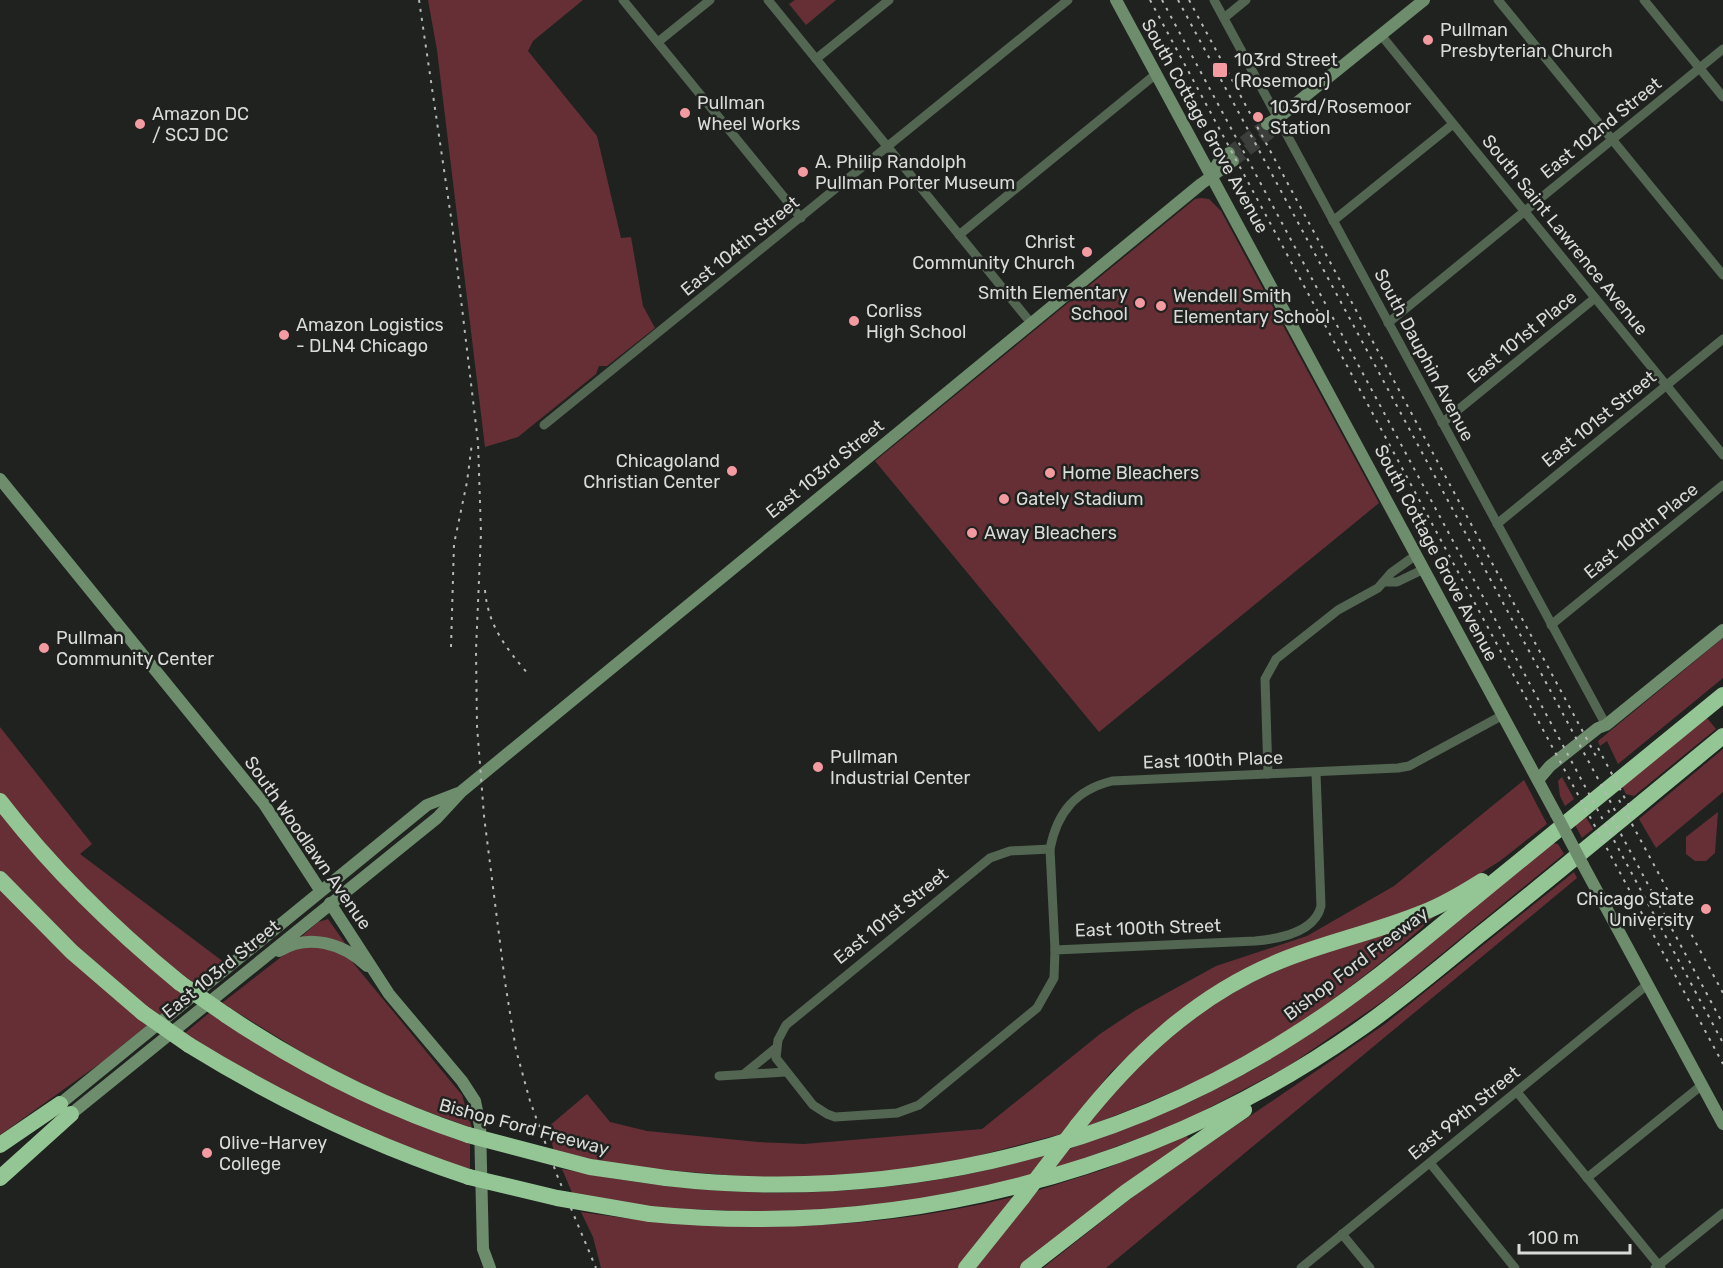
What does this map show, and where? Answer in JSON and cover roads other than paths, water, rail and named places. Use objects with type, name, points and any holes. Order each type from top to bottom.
[{"type":"highway","name":"Bishop Ford Freeway","points":[[0,801],[65,879],[127,939],[180,983],[277,1049],[368,1097],[418,1118],[468,1135],[579,1165],[717,1184],[805,1186],[914,1176],[1024,1153],[1078,1137],[1145,1112],[1242,1066],[1330,1011],[1409,951],[1723,695]]},
{"type":"highway","points":[[1028,1268],[1136,1185],[1301,1075],[1506,915],[1723,736]]},
{"type":"highway","points":[[966,1268],[1077,1126],[1129,1064],[1175,1023],[1202,1003],[1280,961],[1424,913],[1454,898],[1511,860],[1618,772],[1650,754]]},
{"type":"highway","points":[[0,879],[72,952],[143,1013],[189,1045],[254,1085],[308,1113],[374,1143],[469,1177],[557,1198],[650,1214],[756,1220],[854,1214],[916,1207],[993,1192],[1080,1170],[1160,1139],[1226,1109],[1355,1033]]},
{"type":"highway","points":[[0,1145],[66,1109]]},
{"type":"highway","points":[[0,1178],[66,1109]]},
{"type":"main road","name":"South Cottage Grove Avenue","points":[[1116,0],[1723,1125]]},
{"type":"main road","points":[[1272,125],[1424,0]]},
{"type":"main road","name":"East 103rd Street","points":[[0,1153],[66,1109],[247,971],[437,818],[462,791],[1211,175],[1218,163],[1231,157]]},
{"type":"main road","name":"South Woodlawn Avenue","points":[[0,479],[264,804],[320,890]]},
{"type":"main road","points":[[1538,780],[1566,753],[1598,728],[1606,725],[1723,630]]},
{"type":"main road","name":"East 103rd Street","points":[[0,1172],[66,1109],[320,890],[427,805],[462,791]]},
{"type":"main road","name":"South Woodlawn Avenue","points":[[330,903],[375,974],[462,1081],[475,1101],[480,1126],[483,1249],[490,1268]]},
{"type":"main road","points":[[247,971],[288,945],[320,942],[347,951],[375,974]]},
{"type":"street","points":[[623,0],[801,218]]},
{"type":"street","points":[[658,42],[710,0]]},
{"type":"street","points":[[768,0],[1032,323]]},
{"type":"street","points":[[816,59],[889,0]]},
{"type":"street","name":"East 104th Street","points":[[544,425],[1068,0]]},
{"type":"street","name":"South Dauphin Avenue","points":[[1214,0],[1272,125],[1333,220],[1606,725]]},
{"type":"street","points":[[1224,18],[1246,0]]},
{"type":"street","points":[[1498,0],[1723,275]]},
{"type":"street","points":[[1644,0],[1723,98]]},
{"type":"street","name":"South Saint Lawrence Avenue","points":[[1381,35],[1723,455]]},
{"type":"street","name":"East 102nd Street","points":[[1388,323],[1723,49]]},
{"type":"street","points":[[959,235],[1156,74]]},
{"type":"street","points":[[1333,220],[1453,123]]},
{"type":"street","name":"East 101st Place","points":[[1442,423],[1595,298]]},
{"type":"street","name":"East 101st Street","points":[[1497,524],[1723,339]]},
{"type":"street","name":"East 100th Place","points":[[1551,625],[1723,485]]},
{"type":"street","points":[[1268,774],[1265,679],[1272,665],[1327,618],[1385,582],[1391,573],[1416,555]]},
{"type":"street","points":[[1385,582],[1397,582],[1424,569]]},
{"type":"street","name":"East 100th Place","points":[[1055,950],[1050,849],[1056,824],[1063,811],[1081,793],[1102,783],[1316,773],[1409,766],[1503,715]]},
{"type":"street","name":"East 100th Street","points":[[786,1072],[813,1105],[827,1114],[843,1116],[911,1109],[1037,1008],[1054,978],[1055,950],[1255,941],[1277,938],[1305,927],[1316,918],[1320,906],[1316,773]]},
{"type":"street","name":"East 101st Street","points":[[744,1074],[776,1048],[781,1032],[791,1018],[990,858],[1010,851],[1050,849]]},
{"type":"street","name":"South Woodlawn Avenue","points":[[320,890],[330,903]]},
{"type":"street","name":"East 99th Street","points":[[1301,1268],[1648,984]]},
{"type":"street","points":[[776,1048],[776,1059],[786,1072]]},
{"type":"street","points":[[719,1076],[786,1072]]},
{"type":"street","points":[[1587,1178],[1702,1084]]},
{"type":"street","points":[[1517,1092],[1658,1267],[1723,1213]]},
{"type":"street","points":[[1430,1163],[1515,1268]]},
{"type":"street","points":[[1342,1234],[1370,1268]]},
{"type":"tunnel","points":[[1229,153],[1267,124]]},
{"type":"tunnel","points":[[1233,161],[1271,132]]},
{"type":"railway","points":[[419,0],[452,224],[478,442],[481,533],[476,650],[477,726],[484,816],[505,982],[516,1050],[530,1101],[557,1175],[596,1268]]},
{"type":"railway","points":[[1150,0],[1723,1064]]},
{"type":"railway","points":[[1162,0],[1723,1043]]},
{"type":"railway","points":[[1178,0],[1618,816]]},
{"type":"railway","points":[[1189,0],[1597,758]]},
{"type":"railway","points":[[451,647],[454,544],[467,482],[472,443]]},
{"type":"railway","points":[[485,590],[490,615],[499,636],[529,675]]},
{"type":"railway","points":[[1598,748],[1629,806]]},
{"type":"railway","points":[[1619,800],[1723,993]]},
{"type":"railway","points":[[1608,810],[1723,1024]]},
{"type":"place","name":"Pullman Presbyterian Church","points":[[1428,40]]},
{"type":"place","name":"103rd Street (Rosemoor)","points":[[1220,70]]},
{"type":"place","name":"Pullman Wheel Works","points":[[685,113]]},
{"type":"place","name":"103rd/Rosemoor Station","points":[[1258,117]]},
{"type":"place","name":"Amazon DC / SCJ DC","points":[[140,124]]},
{"type":"place","name":"A. Philip Randolph Pullman Porter Museum","points":[[803,172]]},
{"type":"place","name":"Christ Community Church","points":[[1087,252]]},
{"type":"place","name":"Smith Elementary School","points":[[1140,303]]},
{"type":"place","name":"Wendell Smith Elementary School","points":[[1161,306]]},
{"type":"place","name":"Corliss High School","points":[[854,321]]},
{"type":"place","name":"Amazon Logistics - DLN4 Chicago","points":[[284,335]]},
{"type":"place","name":"Chicagoland Christian Center","points":[[732,471]]},
{"type":"place","name":"Home Bleachers","points":[[1050,473]]},
{"type":"place","name":"Gately Stadium","points":[[1004,499]]},
{"type":"place","name":"Away Bleachers","points":[[972,533]]},
{"type":"place","name":"Pullman Community Center","points":[[44,648]]},
{"type":"place","name":"Pullman Industrial Center","points":[[818,767]]},
{"type":"place","name":"Chicago State University","points":[[1706,909]]},
{"type":"place","name":"Olive-Harvey College","points":[[207,1153]]}]
